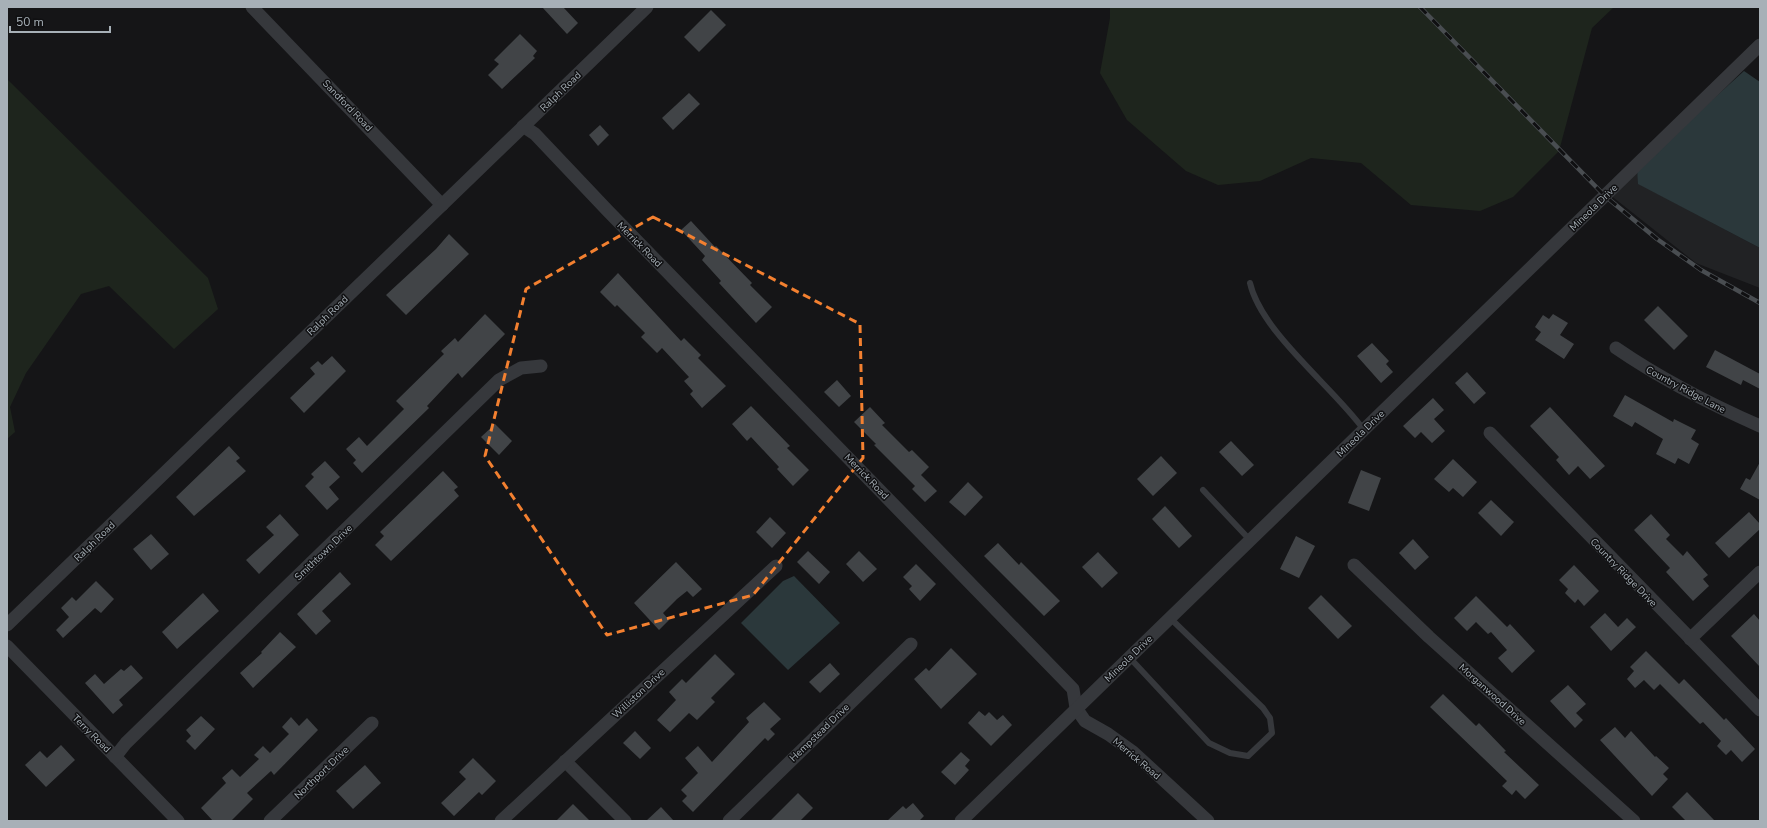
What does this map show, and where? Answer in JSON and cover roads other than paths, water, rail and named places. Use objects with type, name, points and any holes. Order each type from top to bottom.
[{"type":"street","name":"Sandford Road","points":[[252,7],[442,205]]},
{"type":"street","name":"Ralph Road","points":[[7,625],[647,7]]},
{"type":"street","name":"Mineola Drive","points":[[961,821],[1760,45]]},
{"type":"street","name":"Merrick Road","points":[[524,126],[535,134],[607,210],[1073,689],[1076,708],[1085,721],[1108,734],[1133,752],[1208,821]]},
{"type":"street","name":"Country Ridge Lane","points":[[1616,348],[1654,373],[1717,407],[1760,426]]},
{"type":"street","name":"Smithtown Drive","points":[[115,757],[131,738],[499,380],[521,368],[541,366]]},
{"type":"street","name":"Country Ridge Drive","points":[[1490,433],[1760,710]]},
{"type":"street","name":"Morganwood Drive","points":[[1354,565],[1429,637],[1634,821]]},
{"type":"street","name":"Williston Drive","points":[[501,821],[776,566]]},
{"type":"street","points":[[1690,639],[1760,572]]},
{"type":"street","name":"Hempstead Drive","points":[[729,821],[911,644]]},
{"type":"street","name":"Terry Road","points":[[7,646],[178,821]]},
{"type":"street","name":"Northport Drive","points":[[270,821],[372,723]]},
{"type":"street","points":[[565,761],[625,821]]},
{"type":"lane","points":[[1250,283],[1256,303],[1273,327],[1304,363],[1350,411],[1364,430]]},
{"type":"lane","points":[[1202,490],[1250,540]]},
{"type":"lane","points":[[1129,657],[1209,743],[1230,753],[1248,756],[1257,749],[1272,733],[1270,718],[1263,708],[1170,618]]},
{"type":"railway","points":[[1420,7],[1605,196],[1657,239],[1701,270],[1760,303]]}]
